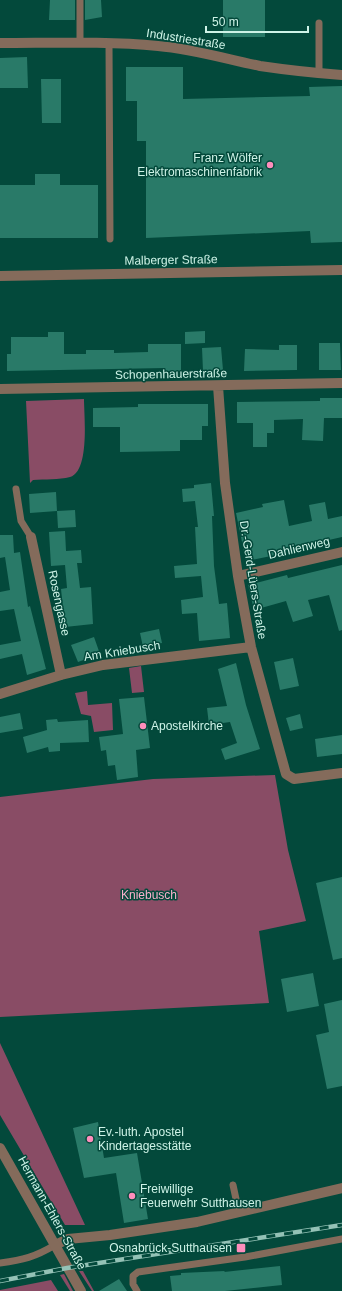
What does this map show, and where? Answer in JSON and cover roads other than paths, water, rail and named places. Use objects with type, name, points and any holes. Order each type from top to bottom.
[{"type":"street","name":"Industriestraße","points":[[0,43],[109,43],[174,48],[260,66],[319,74],[342,75]]},
{"type":"street","name":"Malberger Straße","points":[[0,276],[342,270]]},
{"type":"street","name":"Schopenhauerstraße","points":[[0,389],[342,384]]},
{"type":"street","name":"Dr.-Gerd-Lüers-Straße","points":[[218,386],[225,483],[238,576],[251,647],[286,774],[294,779],[342,773]]},
{"type":"street","name":"Rosengasse","points":[[31,537],[61,675]]},
{"type":"street","name":"Dahlienweg","points":[[238,576],[342,552]]},
{"type":"street","name":"Am Kniebusch","points":[[0,694],[61,675],[124,662],[251,647]]},
{"type":"street","name":"Hermann-Ehlers-Straße","points":[[0,1148],[81,1291]]},
{"type":"street","points":[[55,1246],[68,1239],[156,1228],[239,1213],[342,1188]]},
{"type":"lane","points":[[80,0],[80,43]]},
{"type":"lane","points":[[319,24],[319,74]]},
{"type":"lane","points":[[109,43],[110,239]]},
{"type":"lane","points":[[16,489],[21,521],[31,537]]},
{"type":"lane","points":[[233,1185],[239,1213]]},
{"type":"lane","points":[[137,1291],[132,1280],[132,1276],[138,1272],[245,1257],[342,1239]]},
{"type":"lane","points":[[0,1263],[36,1257],[55,1246]]},
{"type":"railway","points":[[0,1281],[67,1268],[342,1225]]},
{"type":"place","name":"Franz Wölfer Elektromaschinenfabrik","points":[[270,165]]},
{"type":"place","name":"Apostelkirche","points":[[143,726]]},
{"type":"place","name":"Ev.-luth. Apostel Kindertagesstätte","points":[[90,1139]]},
{"type":"place","name":"Freiwillige Feuerwehr Sutthausen","points":[[132,1196]]},
{"type":"place","name":"Osnabrück-Sutthausen","points":[[241,1248]]},
{"type":"park label","name":"Kniebusch","points":[[149,895]]}]
